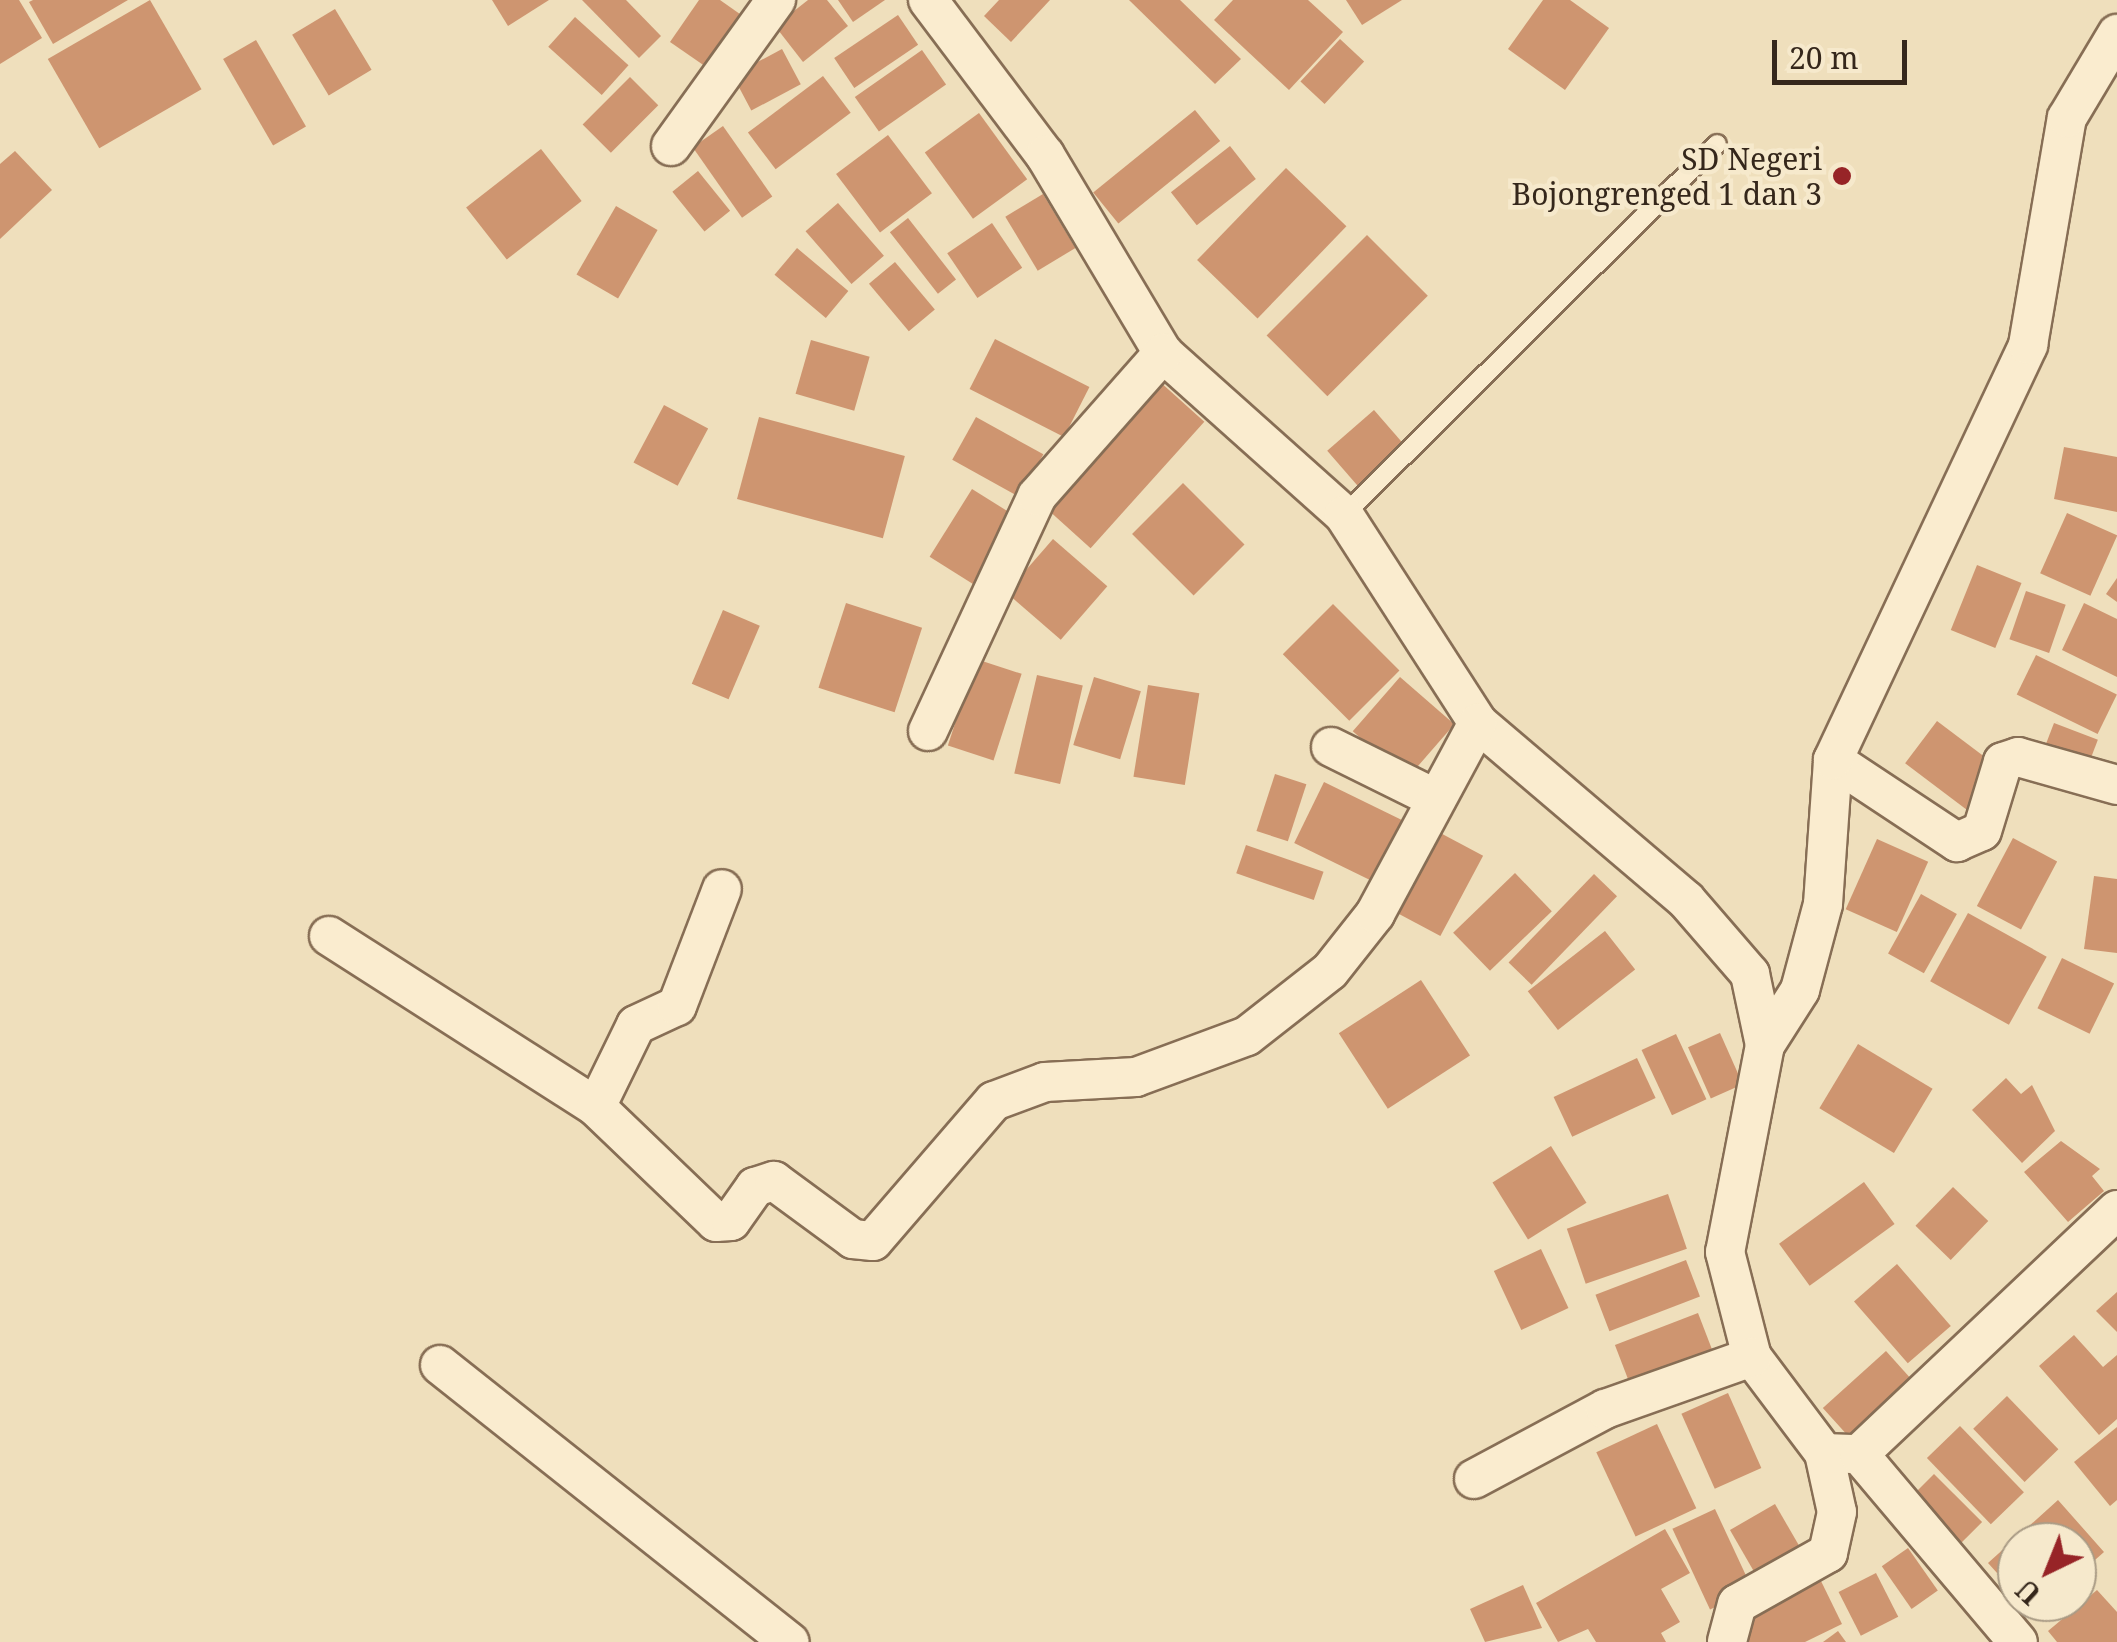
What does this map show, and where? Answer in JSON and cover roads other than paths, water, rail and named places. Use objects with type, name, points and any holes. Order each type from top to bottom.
[{"type":"street","points":[[671,146],[776,0]]},
{"type":"street","points":[[928,0],[1046,155],[1163,353],[1344,514],[1478,723],[1699,915],[1750,974],[1765,1045]]},
{"type":"street","points":[[2018,1642],[1752,1357],[1725,1252],[1765,1045],[1800,990],[1823,904],[1833,760],[2028,345],[2067,118],[2117,34]]},
{"type":"street","points":[[928,730],[1037,496],[1163,353]]},
{"type":"street","points":[[329,936],[596,1106],[716,1222],[731,1220],[755,1187],[774,1181],[853,1239],[873,1241],[994,1101],[1044,1082],[1136,1077],[1247,1036],[1330,972],[1375,914],[1478,723]]},
{"type":"street","points":[[1331,747],[1436,799]]},
{"type":"street","points":[[1833,760],[1957,842],[1982,831],[2004,762],[2018,756],[2117,785]]},
{"type":"street","points":[[596,1106],[636,1025],[677,1006],[722,890]]},
{"type":"street","points":[[1727,1642],[1737,1604],[1828,1553],[1837,1512],[1842,1454],[2117,1210]]},
{"type":"street","points":[[1474,1479],[1604,1409],[1752,1357]]},
{"type":"street","points":[[440,1365],[789,1642]]},
{"type":"lane","points":[[1344,514],[1717,144]]},
{"type":"place","name":"SD Negeri Bojongrenged 1 dan 3","points":[[1842,176]]}]
